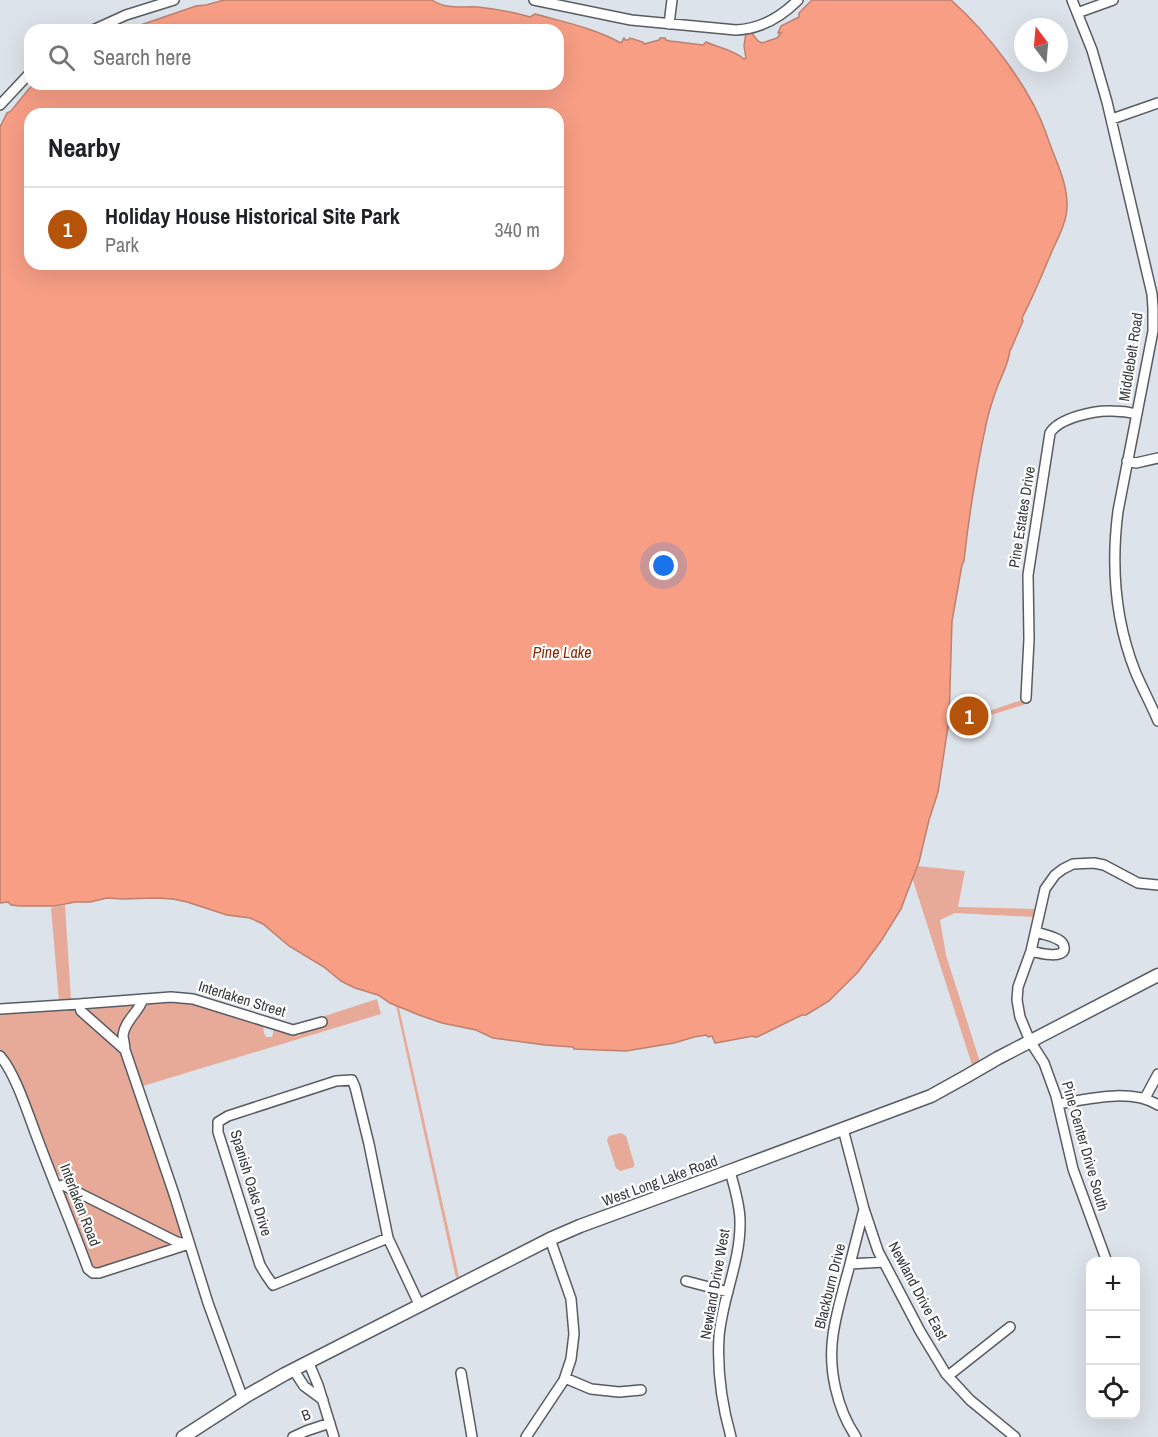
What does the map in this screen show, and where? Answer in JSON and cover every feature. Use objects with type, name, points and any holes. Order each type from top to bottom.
[{"type":"main road","name":"West Long Lake Road","points":[[183,1437],[293,1369],[550,1239],[931,1096],[1030,1041],[1158,975]]},
{"type":"street","points":[[106,24],[126,15],[174,0]]},
{"type":"street","points":[[534,0],[553,2],[626,19],[728,30],[748,29],[771,21],[787,11],[798,0]]},
{"type":"street","points":[[669,24],[672,0]]},
{"type":"street","name":"Middlebelt Road","points":[[1072,0],[1097,65],[1112,119],[1153,302],[1151,340],[1115,539],[1114,573],[1121,625],[1130,657],[1158,721]]},
{"type":"street","points":[[1077,13],[1113,0]]},
{"type":"street","points":[[0,105],[24,79]]},
{"type":"street","points":[[1112,119],[1158,103]]},
{"type":"street","name":"Pine Estates Drive","points":[[1026,698],[1029,639],[1028,575],[1050,433],[1059,423],[1095,412],[1110,410],[1137,414]]},
{"type":"street","points":[[1128,461],[1136,463],[1158,458]]},
{"type":"street","name":"Pine Center Drive South","points":[[1105,1257],[1073,1169],[1058,1104],[1044,1063],[1030,1041],[1020,1017],[1017,1000],[1018,987],[1031,951],[1045,889],[1055,875],[1063,869],[1084,862],[1104,865],[1138,883],[1158,885]]},
{"type":"street","points":[[1031,951],[1060,954],[1065,948],[1060,940],[1036,932]]},
{"type":"street","name":"Interlaken Street","points":[[0,1009],[171,997],[193,999],[293,1030],[322,1022]]},
{"type":"street","points":[[143,999],[126,1025],[123,1035],[125,1050],[208,1303],[243,1399]]},
{"type":"street","points":[[79,1004],[81,1011],[125,1050]]},
{"type":"street","name":"Interlaken Road","points":[[0,1056],[16,1084],[88,1269],[99,1274],[189,1244]]},
{"type":"street","points":[[1145,1098],[1158,1074]]},
{"type":"street","name":"Spanish Oaks Drive","points":[[388,1238],[273,1285],[260,1265],[218,1132],[218,1122],[228,1116],[336,1082],[352,1080],[369,1144],[388,1238],[419,1304]]},
{"type":"street","points":[[1058,1104],[1127,1096],[1145,1098],[1158,1105]]},
{"type":"street","name":"Newland Drive East","points":[[843,1129],[864,1209],[878,1251],[920,1331],[948,1376],[970,1400],[1015,1437]]},
{"type":"street","name":"Newland Drive West","points":[[730,1171],[741,1220],[738,1255],[719,1337],[719,1384],[731,1437]]},
{"type":"street","points":[[57,1187],[63,1185],[177,1242],[189,1244]]},
{"type":"street","name":"Blackburn Drive","points":[[856,1437],[838,1400],[832,1369],[832,1337],[864,1209]]},
{"type":"street","points":[[526,1437],[565,1378],[571,1359],[574,1334],[571,1299],[550,1239]]},
{"type":"street","points":[[850,1264],[884,1262]]},
{"type":"street","points":[[686,1281],[728,1292]]},
{"type":"street","points":[[948,1376],[1010,1327]]},
{"type":"street","points":[[308,1361],[334,1437]]},
{"type":"street","points":[[293,1369],[304,1386],[323,1400]]},
{"type":"street","points":[[461,1373],[472,1437]]},
{"type":"street","points":[[565,1378],[591,1389],[619,1392],[641,1390]]},
{"type":"street","name":"B","points":[[293,1437],[330,1423]]},
{"type":"shaded area","points":[[1025,699],[1026,704],[947,729],[949,712],[986,712]]},
{"type":"shaded area","points":[[918,866],[965,871],[958,907],[1036,909],[1035,917],[955,913],[940,920],[946,955],[980,1062],[972,1065],[909,868]]},
{"type":"shaded area","points":[[65,905],[71,1000],[59,1001],[51,908]]},
{"type":"shaded area","points":[[377,999],[381,1014],[143,1086],[127,1042],[128,1031],[140,1011],[154,1001],[179,1001],[224,1012],[263,1025],[266,1037],[272,1037],[274,1029],[297,1034],[300,1037],[297,1025]]},
{"type":"shaded area","points":[[395,1001],[398,1003],[459,1277],[456,1278]]},
{"type":"shaded area","points":[[131,1003],[133,1009],[119,1039],[87,1013],[86,1007]]},
{"type":"shaded area","points":[[63,1007],[82,1016],[121,1051],[127,1063],[183,1238],[179,1239],[67,1182],[57,1174],[50,1161],[9,1063],[0,1051],[0,1012]]},
{"type":"shaded area","points":[[621,1133],[626,1136],[634,1167],[620,1171],[616,1168],[607,1140],[609,1136]]},
{"type":"shaded area","points":[[68,1190],[167,1240],[170,1244],[166,1248],[97,1270],[93,1268],[63,1194]]},
{"type":"water","name":"Pine Lake","points":[[224,0],[432,0],[449,6],[478,7],[530,17],[535,14],[590,29],[621,43],[624,38],[644,44],[660,38],[703,45],[706,42],[731,51],[744,59],[746,58],[744,46],[746,33],[751,32],[762,43],[777,38],[781,33],[778,33],[781,26],[799,17],[799,13],[812,0],[951,0],[993,44],[1019,79],[1039,115],[1060,170],[1067,198],[1065,221],[1022,318],[1023,321],[1010,350],[987,420],[952,621],[949,720],[938,792],[919,862],[901,909],[881,941],[858,972],[829,1001],[806,1015],[757,1037],[715,1043],[712,1036],[706,1035],[626,1051],[574,1049],[573,1047],[493,1038],[476,1030],[442,1023],[419,1015],[390,1003],[378,995],[341,981],[324,967],[289,946],[263,924],[250,918],[227,915],[173,899],[107,898],[55,906],[20,906],[11,905],[8,902],[0,903],[0,127],[7,113],[28,90],[564,90],[564,24],[144,24],[196,6]]},
{"type":"place","name":"Holiday House Historical Site Park","points":[[969,716]]}]
